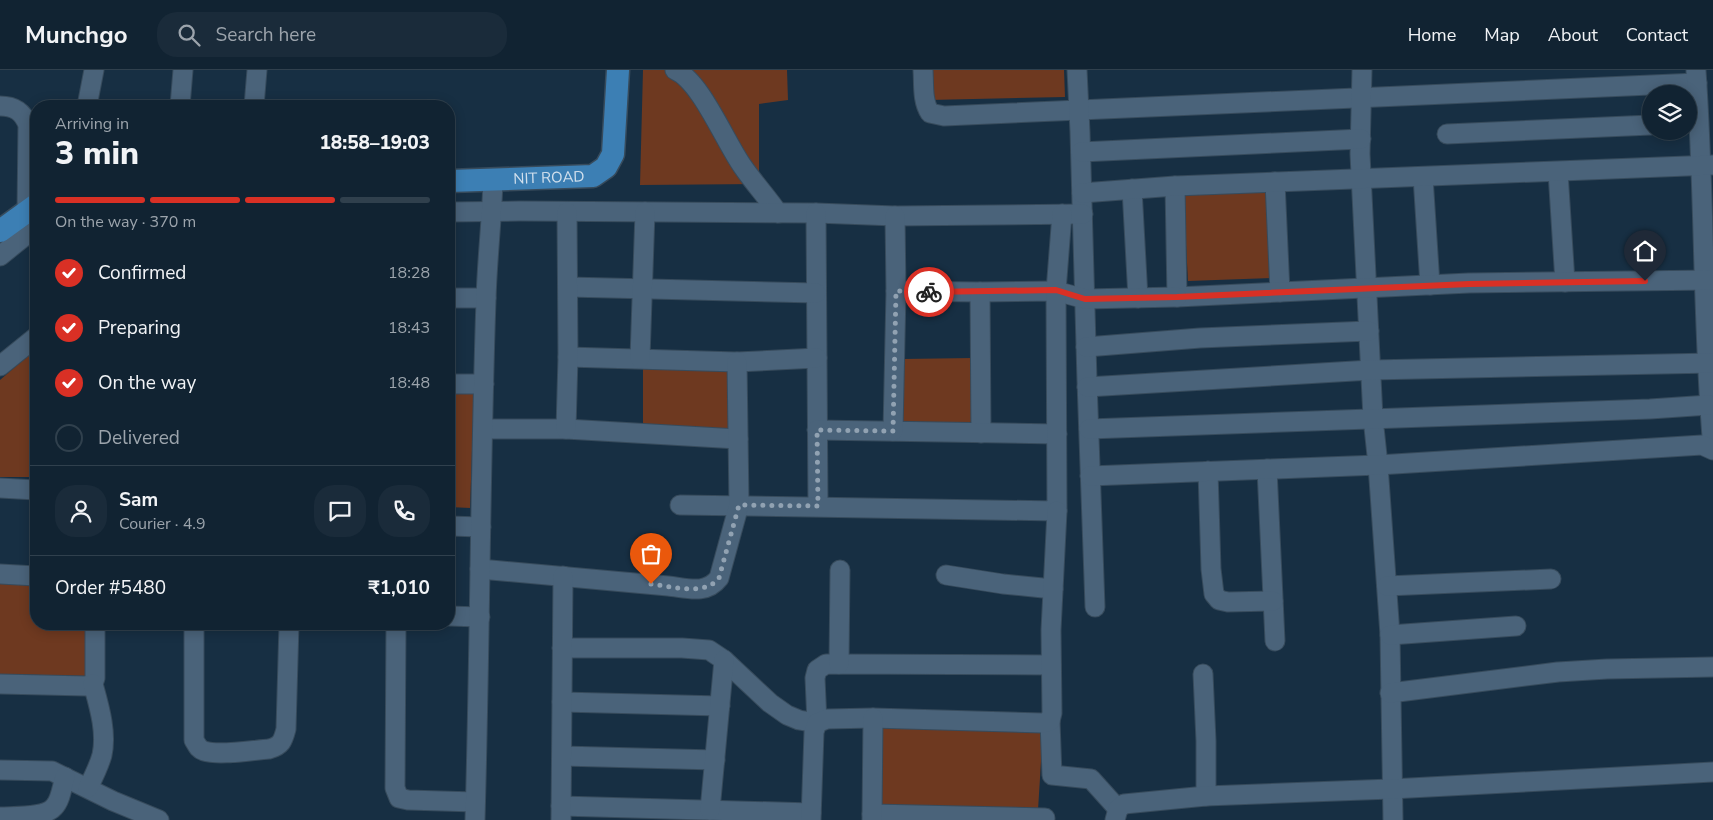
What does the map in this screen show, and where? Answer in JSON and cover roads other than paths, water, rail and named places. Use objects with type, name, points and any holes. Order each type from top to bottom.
[{"type":"main road","name":"NIT ROAD","points":[[455,181],[593,176],[606,167],[613,154],[618,70]]},
{"type":"main road","points":[[0,232],[30,216]]},
{"type":"street","points":[[88,100],[94,70]]},
{"type":"street","points":[[181,100],[184,70]]},
{"type":"street","points":[[254,100],[257,70]]},
{"type":"street","points":[[675,70],[698,90],[743,167],[766,194],[778,213]]},
{"type":"street","points":[[923,70],[925,102],[930,113],[944,116],[1363,97],[1696,76]]},
{"type":"street","points":[[1077,70],[1095,607]]},
{"type":"street","points":[[1362,70],[1363,97],[1360,139],[1373,418],[1390,642],[1393,820]]},
{"type":"street","points":[[0,106],[18,109],[25,117],[28,125],[30,161]]},
{"type":"street","points":[[1447,134],[1642,125]]},
{"type":"street","points":[[1090,476],[1378,465],[1702,445],[1713,449],[1709,405],[1707,165],[1697,133]]},
{"type":"street","points":[[1081,152],[1360,139]]},
{"type":"street","points":[[1082,193],[1174,186],[1707,165]]},
{"type":"street","points":[[1558,172],[1565,282]]},
{"type":"street","points":[[1423,177],[1430,285]]},
{"type":"street","points":[[396,630],[395,788],[400,798],[475,811],[486,298],[493,212],[493,179]]},
{"type":"street","points":[[1274,182],[1280,292]]},
{"type":"street","points":[[1174,186],[1177,297]]},
{"type":"street","points":[[1132,189],[1138,298]]},
{"type":"street","points":[[455,212],[816,213],[895,216],[1083,214]]},
{"type":"street","points":[[566,429],[568,212]]},
{"type":"street","points":[[640,358],[645,212]]},
{"type":"street","points":[[816,213],[818,506]]},
{"type":"street","points":[[1062,214],[1056,290],[1057,511],[1051,630],[1052,713],[1050,721],[1052,775],[1091,779],[1116,814],[1124,804],[1206,796],[1391,789],[1713,772]]},
{"type":"street","points":[[893,431],[896,291],[895,216]]},
{"type":"street","points":[[0,256],[30,218]]},
{"type":"street","points":[[896,291],[980,292],[1056,290],[1085,299],[1177,297],[1430,285],[1709,280]]},
{"type":"street","points":[[568,287],[816,293]]},
{"type":"street","points":[[980,292],[981,433]]},
{"type":"street","points":[[455,298],[486,298]]},
{"type":"street","points":[[1086,347],[1200,338],[1369,332]]},
{"type":"street","points":[[0,366],[30,343]]},
{"type":"street","points":[[568,358],[640,358],[737,362],[817,358]]},
{"type":"street","points":[[480,569],[689,589],[704,589],[713,586],[719,578],[739,505],[737,362]]},
{"type":"street","points":[[1087,387],[1371,370],[1710,364]]},
{"type":"street","points":[[455,384],[484,384]]},
{"type":"street","points":[[1088,429],[1650,409],[1709,405]]},
{"type":"street","points":[[483,429],[566,429],[738,439]]},
{"type":"street","points":[[817,430],[1057,434]]},
{"type":"street","points":[[1267,469],[1275,641]]},
{"type":"street","points":[[1208,471],[1214,594],[1219,600],[1228,602],[1273,601]]},
{"type":"street","points":[[0,488],[30,490]]},
{"type":"street","points":[[680,505],[1057,511]]},
{"type":"street","points":[[455,526],[481,527]]},
{"type":"street","points":[[839,664],[840,570]]},
{"type":"street","points":[[0,574],[30,576]]},
{"type":"street","points":[[946,575],[1052,594]]},
{"type":"street","points":[[562,576],[561,813],[710,810],[811,816],[814,732],[817,723],[815,678],[817,670],[826,664],[1051,665]]},
{"type":"street","points":[[1387,586],[1551,578]]},
{"type":"street","points":[[455,616],[480,617]]},
{"type":"street","points":[[1390,642],[1516,626]]},
{"type":"street","points":[[88,788],[102,755],[103,744],[99,705],[93,684],[96,678],[95,630]]},
{"type":"street","points":[[194,630],[194,740],[198,748],[205,752],[216,753],[269,749],[283,743],[286,729],[289,630]]},
{"type":"street","points":[[562,648],[709,650],[724,660],[781,711],[799,720],[817,723],[827,719],[873,718],[1043,723],[1050,721]]},
{"type":"street","points":[[710,810],[724,660]]},
{"type":"street","points":[[1390,688],[1558,672],[1713,667]]},
{"type":"street","points":[[1203,674],[1206,796]]},
{"type":"street","points":[[0,684],[86,686],[93,684]]},
{"type":"street","points":[[562,702],[720,706]]},
{"type":"street","points":[[873,718],[872,817],[1045,818]]},
{"type":"street","points":[[562,756],[715,760]]},
{"type":"street","points":[[0,770],[45,770],[65,776],[113,801],[159,820]]},
{"type":"street","points":[[0,817],[40,814],[49,811],[58,800],[65,776]]}]
